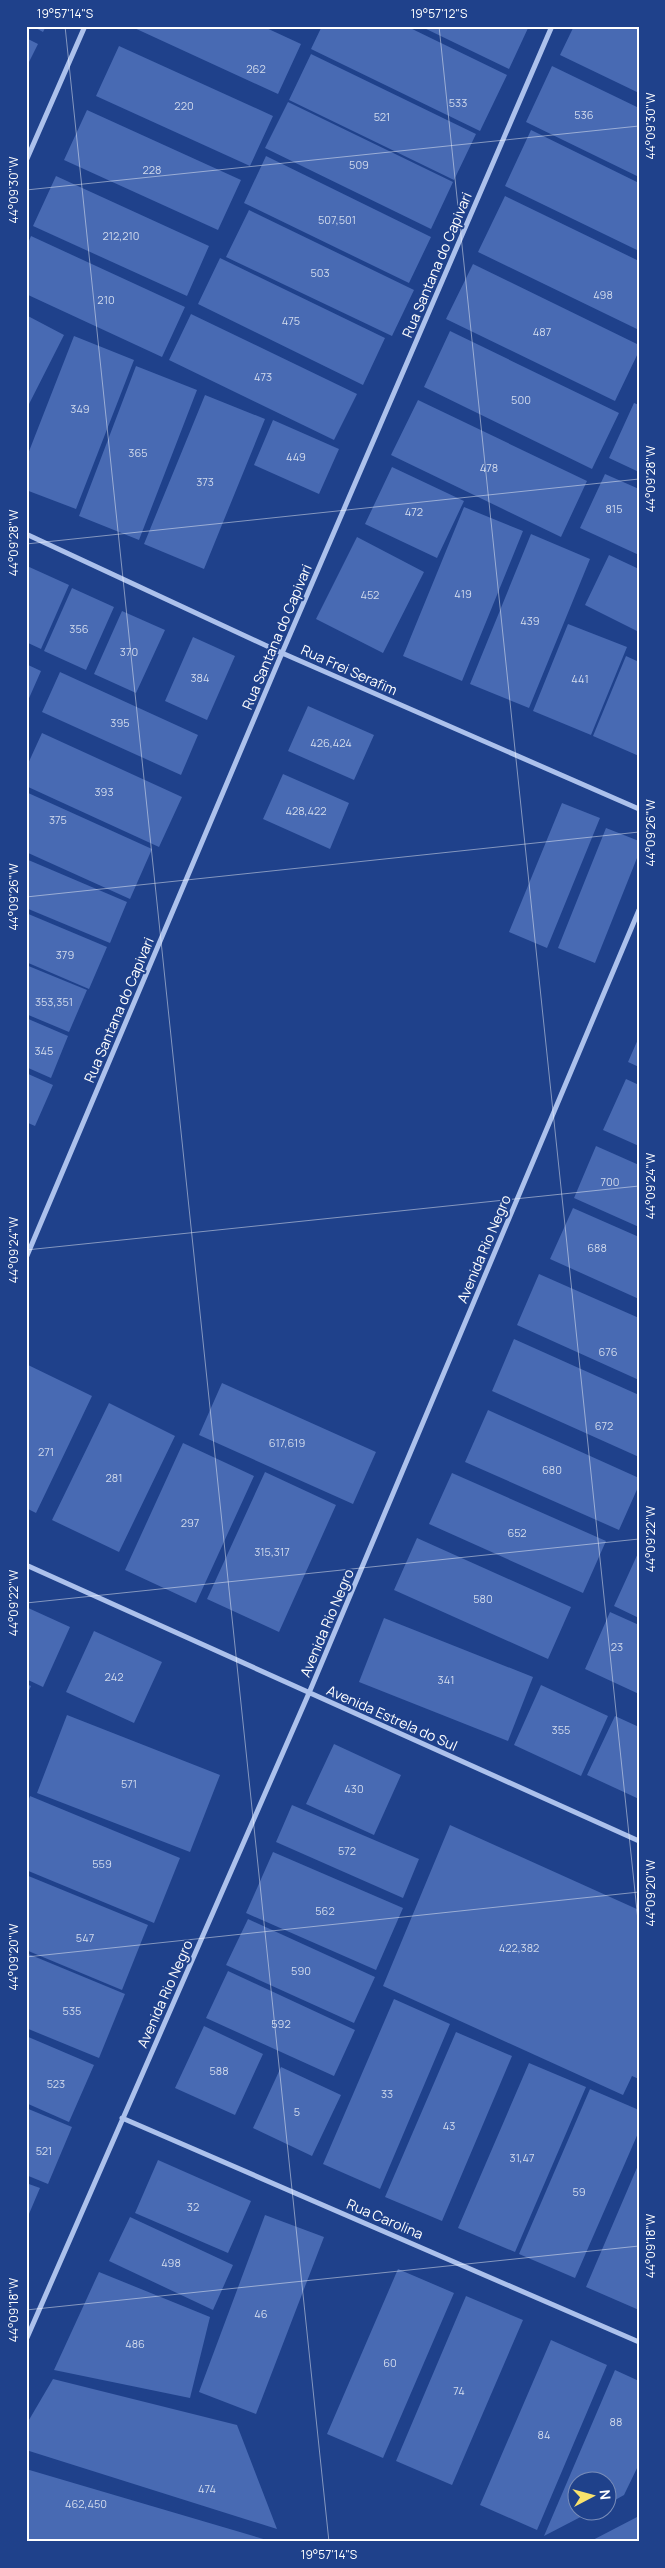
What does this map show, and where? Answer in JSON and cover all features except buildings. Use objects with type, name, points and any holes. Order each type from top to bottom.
[{"type":"street","points":[[26,161],[85,26]]},
{"type":"street","name":"Rua Santana do Capivari","points":[[26,1258],[282,653],[552,26]]},
{"type":"street","name":"Rua Frei Serafim","points":[[26,534],[282,653],[639,809]]},
{"type":"street","name":"Avenida Rio Negro","points":[[26,2340],[310,1693],[639,910]]},
{"type":"street","name":"Avenida Estrela do Sul","points":[[26,1565],[639,1841]]},
{"type":"street","name":"Rua Carolina","points":[[122,2118],[639,2342]]}]
